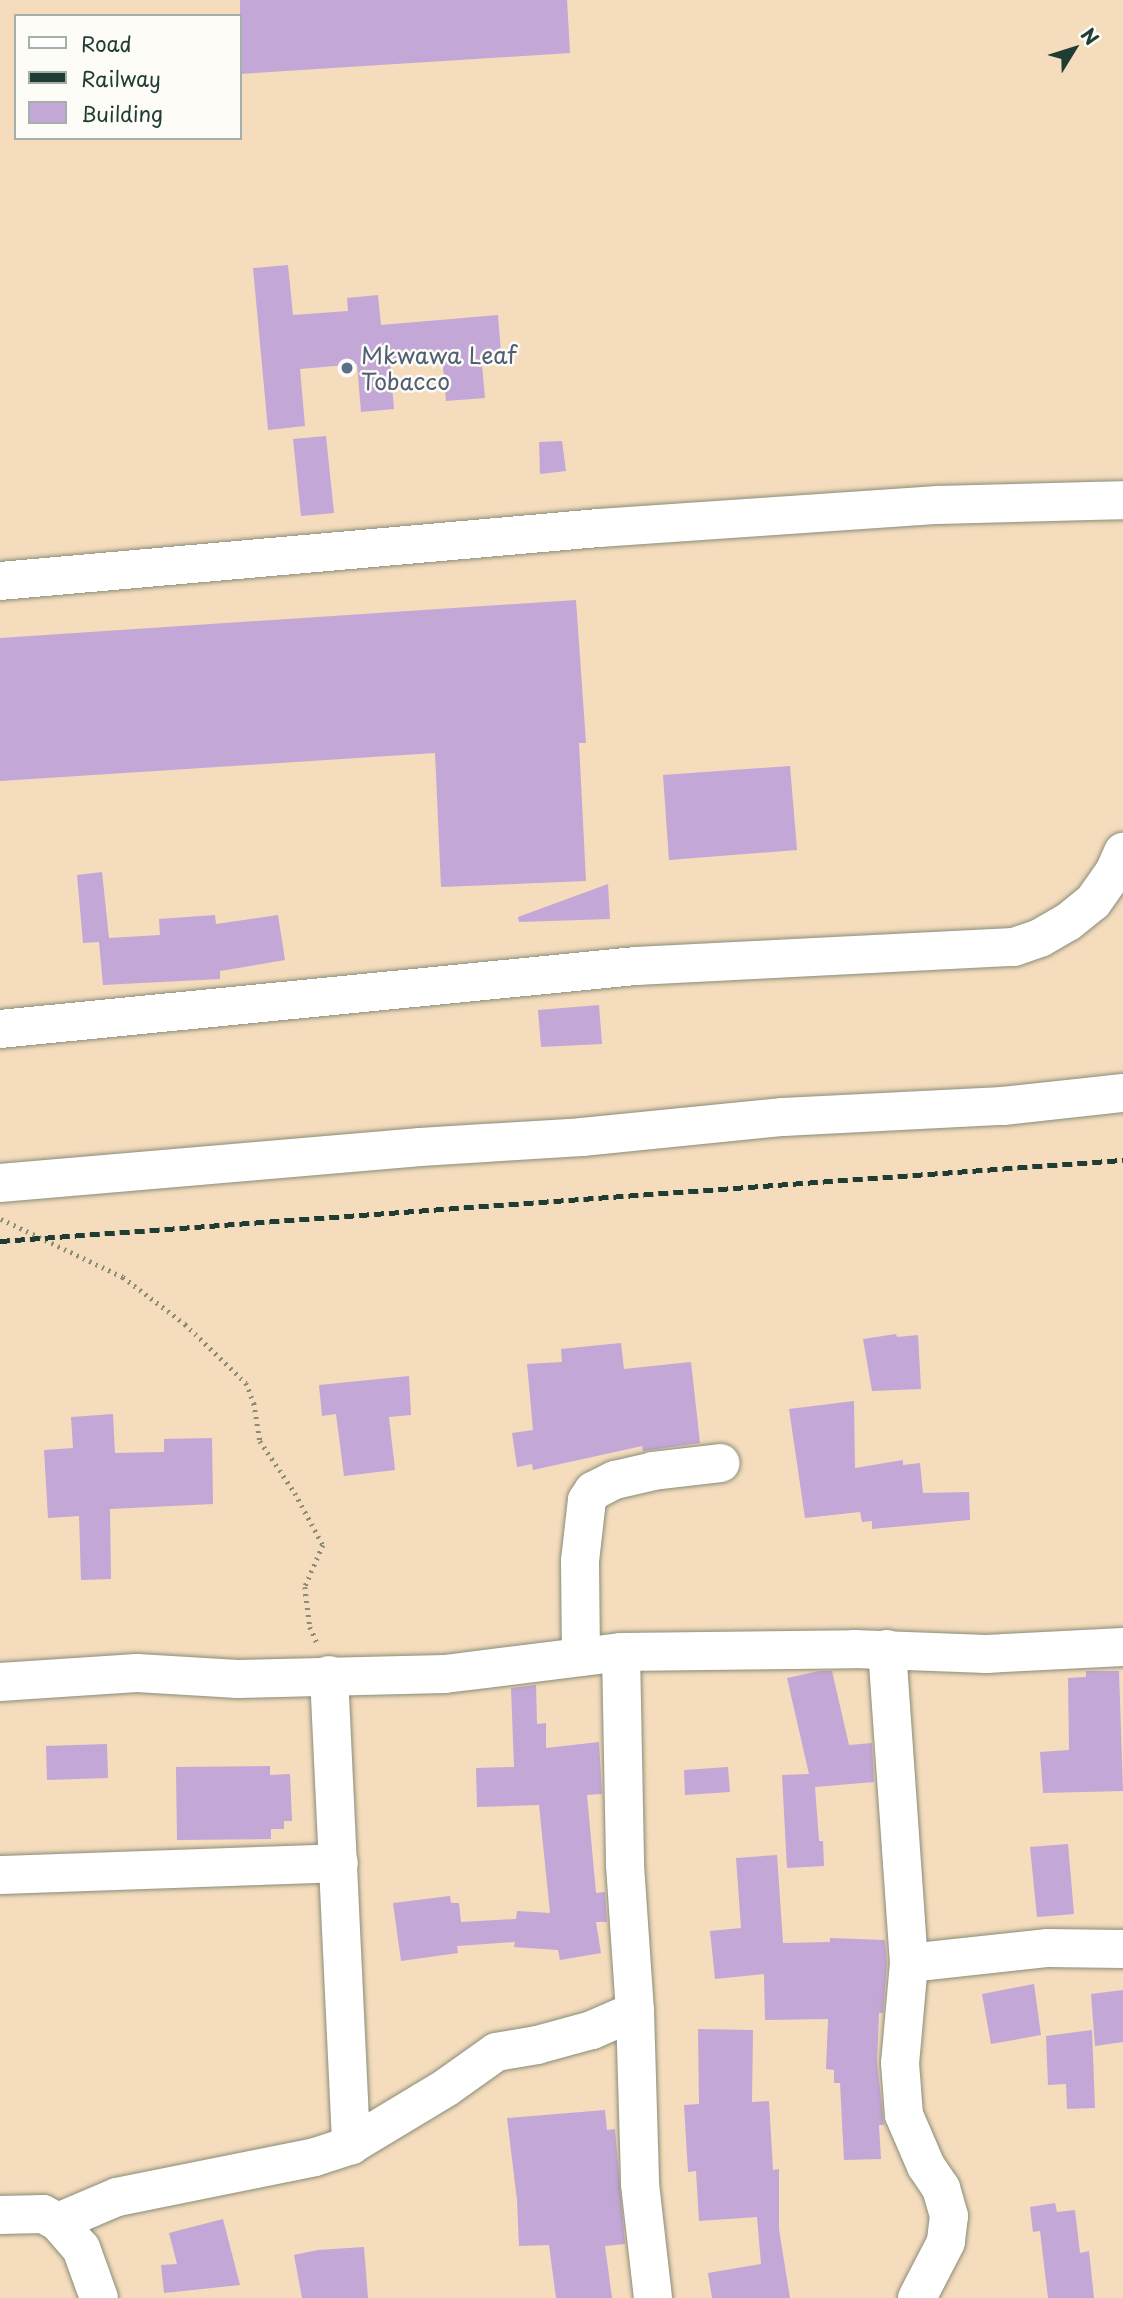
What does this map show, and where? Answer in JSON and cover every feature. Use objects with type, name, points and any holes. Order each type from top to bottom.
[{"type":"street","points":[[0,581],[599,528],[938,505],[1123,500]]},
{"type":"street","points":[[0,1029],[636,965],[1014,947],[1040,939],[1093,902],[1115,870],[1123,852]]},
{"type":"street","points":[[0,1183],[420,1147],[582,1137],[783,1117],[1003,1106],[1123,1093]]},
{"type":"street","points":[[581,1657],[580,1561],[587,1500],[593,1491],[615,1480],[653,1471],[721,1463]]},
{"type":"street","points":[[0,1682],[137,1673],[237,1679],[445,1674],[621,1652],[887,1649],[986,1654],[1123,1647]]},
{"type":"street","points":[[887,1649],[909,1963],[900,2063],[904,2115],[926,2166],[941,2188],[948,2216],[946,2242],[917,2298]]},
{"type":"street","points":[[621,1652],[625,1866],[635,2011],[640,2184],[653,2298]]},
{"type":"street","points":[[329,1675],[351,2145]]},
{"type":"street","points":[[0,1875],[339,1863]]},
{"type":"street","points":[[909,1963],[1048,1948],[1123,1949]]},
{"type":"street","points":[[58,2221],[117,2197],[314,2157],[351,2145],[447,2087],[496,2052],[512,2047],[537,2046],[592,2029],[635,2011]]},
{"type":"street","points":[[0,2215],[43,2214],[58,2221],[81,2248],[99,2298]]},
{"type":"path","points":[[0,1219],[122,1277],[185,1324],[246,1383],[254,1403],[260,1441],[295,1493],[323,1545],[305,1587],[310,1627],[329,1675]]},
{"type":"building","points":[[240,0],[567,0],[570,53],[242,74]]},
{"type":"building","points":[[288,265],[293,315],[348,311],[347,298],[378,295],[381,325],[498,315],[501,352],[481,354],[485,398],[446,401],[442,357],[390,362],[394,409],[361,412],[357,364],[300,369],[305,426],[268,430],[253,268]]},
{"type":"building","points":[[326,436],[334,513],[301,516],[293,439]]},
{"type":"building","points":[[562,441],[566,471],[540,474],[539,442]]},
{"type":"building","points":[[576,600],[586,743],[579,743],[586,881],[441,887],[435,753],[0,781],[0,638]]},
{"type":"building","points":[[790,766],[797,850],[669,860],[663,775]]},
{"type":"building","points":[[102,872],[109,938],[160,935],[159,919],[215,915],[216,924],[278,915],[285,960],[220,971],[220,979],[103,985],[99,942],[83,943],[77,875]]},
{"type":"building","points":[[608,884],[610,919],[519,922],[518,917]]},
{"type":"building","points":[[599,1005],[602,1044],[541,1047],[538,1010]]},
{"type":"building","points":[[896,1334],[897,1337],[918,1335],[921,1389],[872,1391],[863,1339]]},
{"type":"building","points":[[621,1343],[624,1369],[691,1362],[700,1443],[643,1451],[642,1446],[533,1470],[532,1464],[517,1467],[512,1433],[533,1430],[527,1364],[562,1362],[561,1349]]},
{"type":"building","points":[[409,1376],[411,1415],[389,1417],[395,1470],[344,1476],[336,1414],[322,1416],[319,1385]]},
{"type":"building","points":[[854,1401],[855,1468],[903,1460],[903,1465],[920,1463],[923,1493],[969,1492],[970,1520],[872,1529],[872,1521],[862,1522],[860,1512],[805,1518],[789,1409]]},
{"type":"building","points":[[113,1414],[115,1453],[164,1452],[164,1439],[212,1438],[213,1504],[110,1509],[111,1579],[81,1580],[79,1516],[48,1518],[44,1450],[73,1448],[71,1417]]},
{"type":"building","points":[[832,1671],[849,1745],[872,1743],[874,1782],[815,1787],[819,1841],[823,1841],[824,1866],[787,1868],[782,1775],[809,1774],[787,1678]]},
{"type":"building","points":[[1086,1671],[1119,1671],[1123,1791],[1043,1793],[1040,1752],[1069,1750],[1068,1678],[1086,1677]]},
{"type":"building","points":[[536,1685],[537,1724],[546,1723],[546,1748],[599,1742],[602,1794],[587,1795],[596,1893],[605,1892],[607,1922],[596,1922],[601,1953],[560,1960],[558,1950],[514,1947],[515,1942],[457,1946],[458,1953],[401,1961],[393,1903],[450,1896],[451,1903],[459,1903],[461,1922],[516,1919],[517,1911],[550,1913],[539,1805],[477,1807],[476,1768],[514,1767],[511,1688]]},
{"type":"building","points":[[107,1744],[108,1778],[47,1780],[46,1746]]},
{"type":"building","points":[[270,1766],[270,1775],[290,1774],[292,1821],[284,1821],[284,1829],[271,1829],[271,1839],[177,1840],[176,1767]]},
{"type":"building","points":[[728,1767],[730,1792],[685,1795],[684,1770]]},
{"type":"building","points":[[1068,1844],[1074,1914],[1037,1917],[1030,1847]]},
{"type":"building","points":[[777,1855],[783,1943],[830,1942],[830,1938],[885,1940],[887,1963],[883,2013],[879,2013],[877,2062],[884,2125],[879,2125],[881,2159],[844,2160],[840,2083],[834,2083],[834,2070],[826,2069],[828,2019],[765,2020],[764,1974],[715,1979],[710,1931],[741,1928],[736,1858]]},
{"type":"building","points":[[1034,1984],[1041,2035],[991,2044],[982,1994]]},
{"type":"building","points":[[1123,1990],[1123,2042],[1095,2046],[1091,1994]]},
{"type":"building","points":[[698,2029],[753,2030],[752,2102],[769,2101],[773,2170],[779,2169],[779,2229],[790,2298],[712,2298],[708,2273],[761,2264],[757,2217],[699,2221],[696,2171],[688,2172],[684,2105],[699,2104]]},
{"type":"building","points":[[1092,2030],[1095,2108],[1067,2109],[1066,2084],[1048,2085],[1046,2036]]},
{"type":"building","points":[[605,2110],[607,2130],[615,2129],[625,2244],[605,2246],[612,2298],[556,2298],[549,2245],[519,2246],[517,2200],[507,2118]]},
{"type":"building","points":[[1055,2203],[1057,2212],[1075,2210],[1080,2253],[1089,2251],[1094,2298],[1048,2298],[1040,2231],[1033,2232],[1030,2207]]},
{"type":"building","points":[[223,2219],[240,2285],[164,2293],[161,2265],[177,2264],[169,2233]]},
{"type":"building","points":[[364,2247],[368,2298],[302,2298],[294,2255],[318,2250]]},
{"type":"railway","points":[[0,1241],[1123,1160]]},
{"type":"place","name":"Mkwawa Leaf Tobacco","points":[[347,368]]}]
